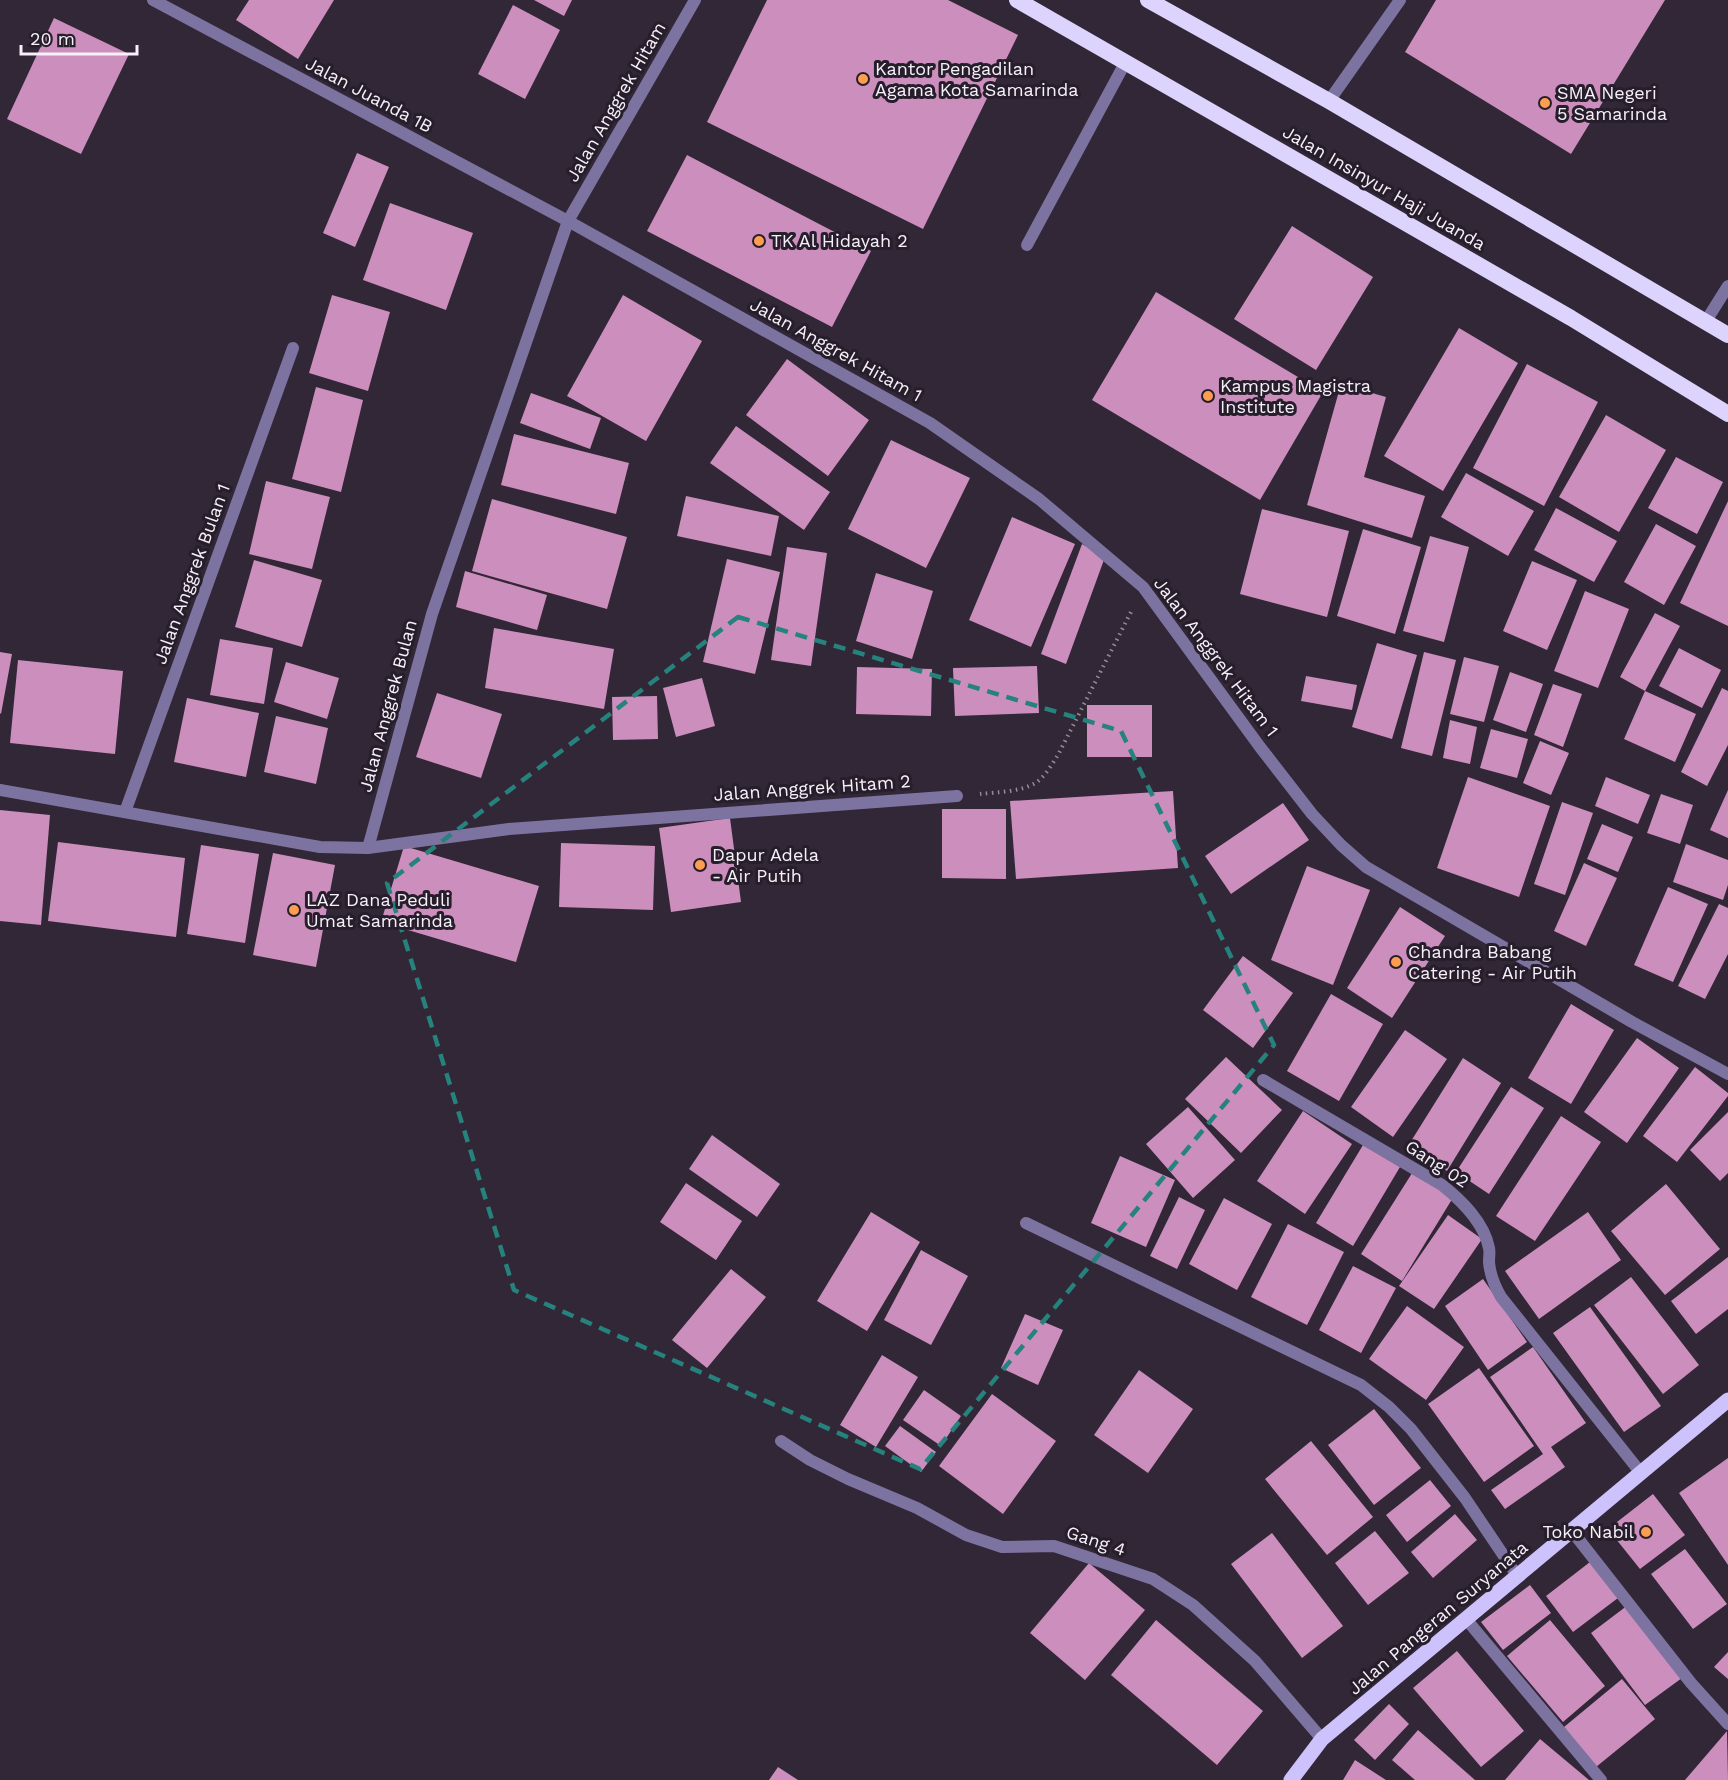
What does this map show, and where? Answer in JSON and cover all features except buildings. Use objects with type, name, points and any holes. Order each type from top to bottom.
[{"type":"highway","name":"Jalan Insinyur Haji Juanda","points":[[1017,0],[1570,318],[1728,414]]},
{"type":"highway","points":[[1148,0],[1329,101],[1728,335]]},
{"type":"main road","name":"Jalan Pangeran Suryanata","points":[[1291,1780],[1322,1739],[1728,1400]]},
{"type":"street","name":"Jalan Juanda 1B","points":[[153,0],[568,221]]},
{"type":"street","name":"Jalan Anggrek Hitam","points":[[568,221],[695,0]]},
{"type":"street","points":[[1329,101],[1400,0]]},
{"type":"street","points":[[1027,245],[1125,63]]},
{"type":"street","name":"Jalan Anggrek Hitam 1","points":[[568,221],[930,423],[1039,499],[1143,587],[1312,814],[1341,845],[1366,867],[1632,1022],[1728,1074]]},
{"type":"street","name":"Jalan Anggrek Bulan","points":[[368,848],[432,614],[568,221]]},
{"type":"street","points":[[1706,321],[1728,286]]},
{"type":"street","name":"Jalan Anggrek Bulan 1","points":[[124,812],[293,348]]},
{"type":"street","points":[[0,790],[320,847],[368,848]]},
{"type":"street","name":"Jalan Anggrek Hitam 2","points":[[368,848],[509,829],[957,796]]},
{"type":"street","name":"Gang 02","points":[[1263,1080],[1442,1185],[1463,1201],[1477,1221],[1489,1248],[1492,1283],[1501,1297],[1641,1473]]},
{"type":"street","points":[[1026,1223],[1361,1385],[1389,1407],[1411,1429],[1465,1498],[1518,1577]]},
{"type":"street","name":"Gang 4","points":[[781,1441],[810,1460],[917,1508],[966,1535],[1002,1547],[1054,1546],[1153,1579],[1193,1605],[1255,1661],[1322,1739]]},
{"type":"street","points":[[1572,1531],[1691,1683],[1728,1724]]},
{"type":"street","points":[[1466,1619],[1601,1780]]},
{"type":"path","points":[[957,796],[1018,789],[1044,776],[1058,755],[1143,587]]},
{"type":"highlighted area","points":[[738,617],[1121,731],[1274,1045],[920,1469],[514,1290],[387,883]]},
{"type":"place","name":"Kantor Pengadilan Agama Kota Samarinda","points":[[863,79]]},
{"type":"place","name":"SMA Negeri 5 Samarinda","points":[[1545,103]]},
{"type":"place","name":"TK Al Hidayah 2","points":[[759,241]]},
{"type":"place","name":"Kampus Magistra Institute","points":[[1208,396]]},
{"type":"place","name":"Dapur Adela - Air Putih","points":[[700,865]]},
{"type":"place","name":"LAZ Dana Peduli Umat Samarinda","points":[[294,910]]},
{"type":"place","name":"Chandra Babang Catering - Air Putih","points":[[1396,962]]},
{"type":"place","name":"Toko Nabil","points":[[1646,1532]]}]
